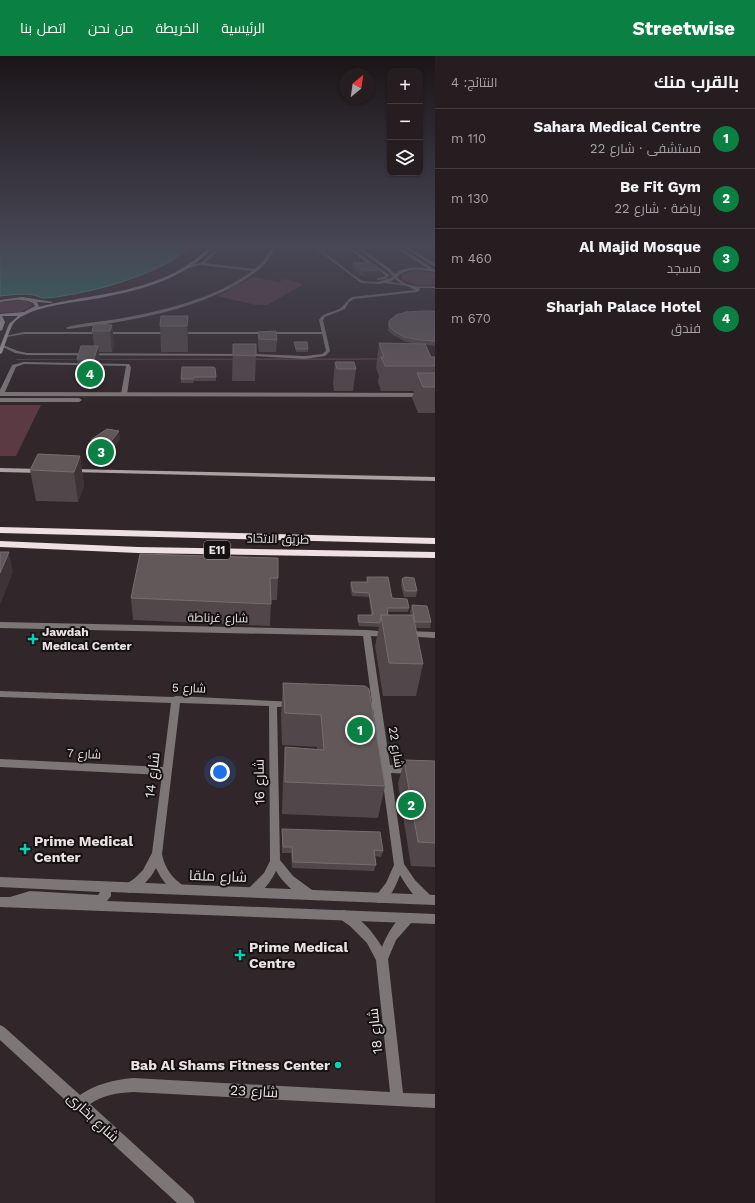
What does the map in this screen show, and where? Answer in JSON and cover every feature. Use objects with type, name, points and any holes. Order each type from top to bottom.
[{"type":"highway","name":"طريق الاتحاد","points":[[0,530],[435,541]]},
{"type":"highway","name":"طريق الاتحاد","points":[[0,544],[138,550],[435,555]]},
{"type":"main road","points":[[27,300],[50,302],[71,300]]},
{"type":"main road","points":[[0,330],[3,322],[0,315],[24,313],[84,300]]},
{"type":"main road","points":[[34,301],[37,306],[34,310]]},
{"type":"main road","points":[[1,350],[14,319],[24,313]]},
{"type":"main road","points":[[0,470],[47,471]]},
{"type":"main road","points":[[68,471],[435,479]]},
{"type":"street","points":[[10,326],[17,329],[33,330],[82,327],[146,316],[197,300]]},
{"type":"street","points":[[1,350],[27,354],[252,354],[271,357],[318,357],[326,355],[328,351],[321,318],[343,308],[350,300]]},
{"type":"street","points":[[84,333],[105,323]]},
{"type":"street","points":[[82,327],[102,333]]},
{"type":"street","points":[[6,336],[20,333],[324,333]]},
{"type":"street","points":[[0,396],[15,366],[32,363],[126,365],[129,367],[124,394]]},
{"type":"street","points":[[0,396],[124,394],[435,395]]},
{"type":"street","points":[[0,396],[435,400]]},
{"type":"street","name":"شارع غرناطة","points":[[0,625],[435,635]]},
{"type":"street","name":"شارع 22","points":[[366,633],[399,865],[411,883],[431,900]]},
{"type":"street","name":"شارع 5","points":[[0,694],[305,704]]},
{"type":"street","name":"شارع 14","points":[[129,888],[135,885],[146,875],[157,854],[176,699]]},
{"type":"street","name":"شارع 16","points":[[253,892],[268,876],[275,861],[273,703]]},
{"type":"street","points":[[353,706],[377,706]]},
{"type":"street","name":"شارع 7","points":[[0,762],[167,771]]},
{"type":"street","points":[[386,769],[419,770]]},
{"type":"street","name":"شارع 14","points":[[157,854],[160,868],[164,874],[180,889]]},
{"type":"street","points":[[275,861],[284,876],[308,895]]},
{"type":"street","points":[[380,898],[390,886],[399,865]]},
{"type":"street","name":"شارع ملقا","points":[[0,882],[431,900]]},
{"type":"street","points":[[5,902],[30,896],[100,900],[105,896],[106,892],[104,887]]},
{"type":"street","points":[[5,902],[435,919]]},
{"type":"street","name":"شارع 18","points":[[344,915],[367,934],[382,960],[397,1099]]},
{"type":"street","name":"شارع 18","points":[[382,960],[392,936],[408,918]]},
{"type":"street","name":"شارع بخارى","points":[[0,1031],[188,1203]]},
{"type":"street","name":"شارع 23","points":[[79,1104],[98,1091],[111,1086],[133,1084],[435,1101]]},
{"type":"shaded area","points":[[6,300],[24,300],[32,306],[21,312],[0,313],[0,302]]},
{"type":"shaded area","points":[[232,300],[277,300],[267,305],[256,305]]},
{"type":"shaded area","points":[[435,358],[359,360],[16,360],[17,359]]},
{"type":"shaded area","points":[[0,405],[41,405],[16,456],[0,456]]},
{"type":"building","points":[[435,311],[435,341],[404,337],[389,326],[389,321],[396,315],[406,312]]},
{"type":"building","points":[[161,316],[188,316],[187,326],[160,326]]},
{"type":"building","points":[[94,324],[112,325],[110,331],[92,331]]},
{"type":"building","points":[[276,331],[277,340],[259,339],[258,332]]},
{"type":"building","points":[[294,342],[307,342],[308,349],[296,349]]},
{"type":"building","points":[[379,343],[425,344],[431,357],[435,357],[435,366],[385,366],[381,357],[384,357]]},
{"type":"building","points":[[233,344],[256,344],[256,356],[233,355]]},
{"type":"building","points":[[81,346],[98,346],[94,359],[77,359]]},
{"type":"building","points":[[335,362],[354,362],[356,369],[337,369]]},
{"type":"building","points":[[182,367],[213,367],[215,368],[216,377],[194,377],[193,379],[181,379]]},
{"type":"building","points":[[417,373],[435,373],[435,387],[423,387]]},
{"type":"building","points":[[107,429],[119,431],[102,453],[89,450],[92,439]]},
{"type":"building","points":[[38,454],[80,456],[74,472],[30,470]]},
{"type":"building","points":[[0,552],[9,552],[0,573]]},
{"type":"building","points":[[140,554],[278,558],[278,578],[270,578],[271,604],[131,598]]},
{"type":"building","points":[[367,577],[388,577],[392,598],[407,599],[409,608],[387,608],[388,615],[381,615],[380,623],[359,622],[358,615],[373,615],[369,593],[353,592],[351,582],[368,582]]},
{"type":"building","points":[[405,577],[414,578],[417,591],[405,591],[402,579]]},
{"type":"building","points":[[412,605],[427,606],[431,622],[415,622]]},
{"type":"building","points":[[381,615],[413,615],[423,664],[389,663]]},
{"type":"building","points":[[283,683],[365,686],[369,689],[385,786],[285,782],[285,747],[324,750],[321,715],[285,713]]},
{"type":"building","points":[[404,760],[435,761],[435,843],[418,842]]},
{"type":"building","points":[[282,829],[380,832],[383,851],[374,850],[376,865],[293,862],[292,847],[283,847]]},
{"type":"place","name":"Sharjah Palace Hotel","points":[[90,374]]},
{"type":"place","name":"Al Majid Mosque","points":[[101,452]]},
{"type":"place","name":"Jawdah Medical Center","points":[[33,639]]},
{"type":"place","name":"Sahara Medical Centre","points":[[360,730]]},
{"type":"place","name":"Be Fit Gym","points":[[411,805]]},
{"type":"place","name":"Prime Medical Center","points":[[25,849]]},
{"type":"place","name":"Prime Medical Centre","points":[[240,955]]},
{"type":"place","name":"Bab Al Shams Fitness Center","points":[[338,1065]]}]
